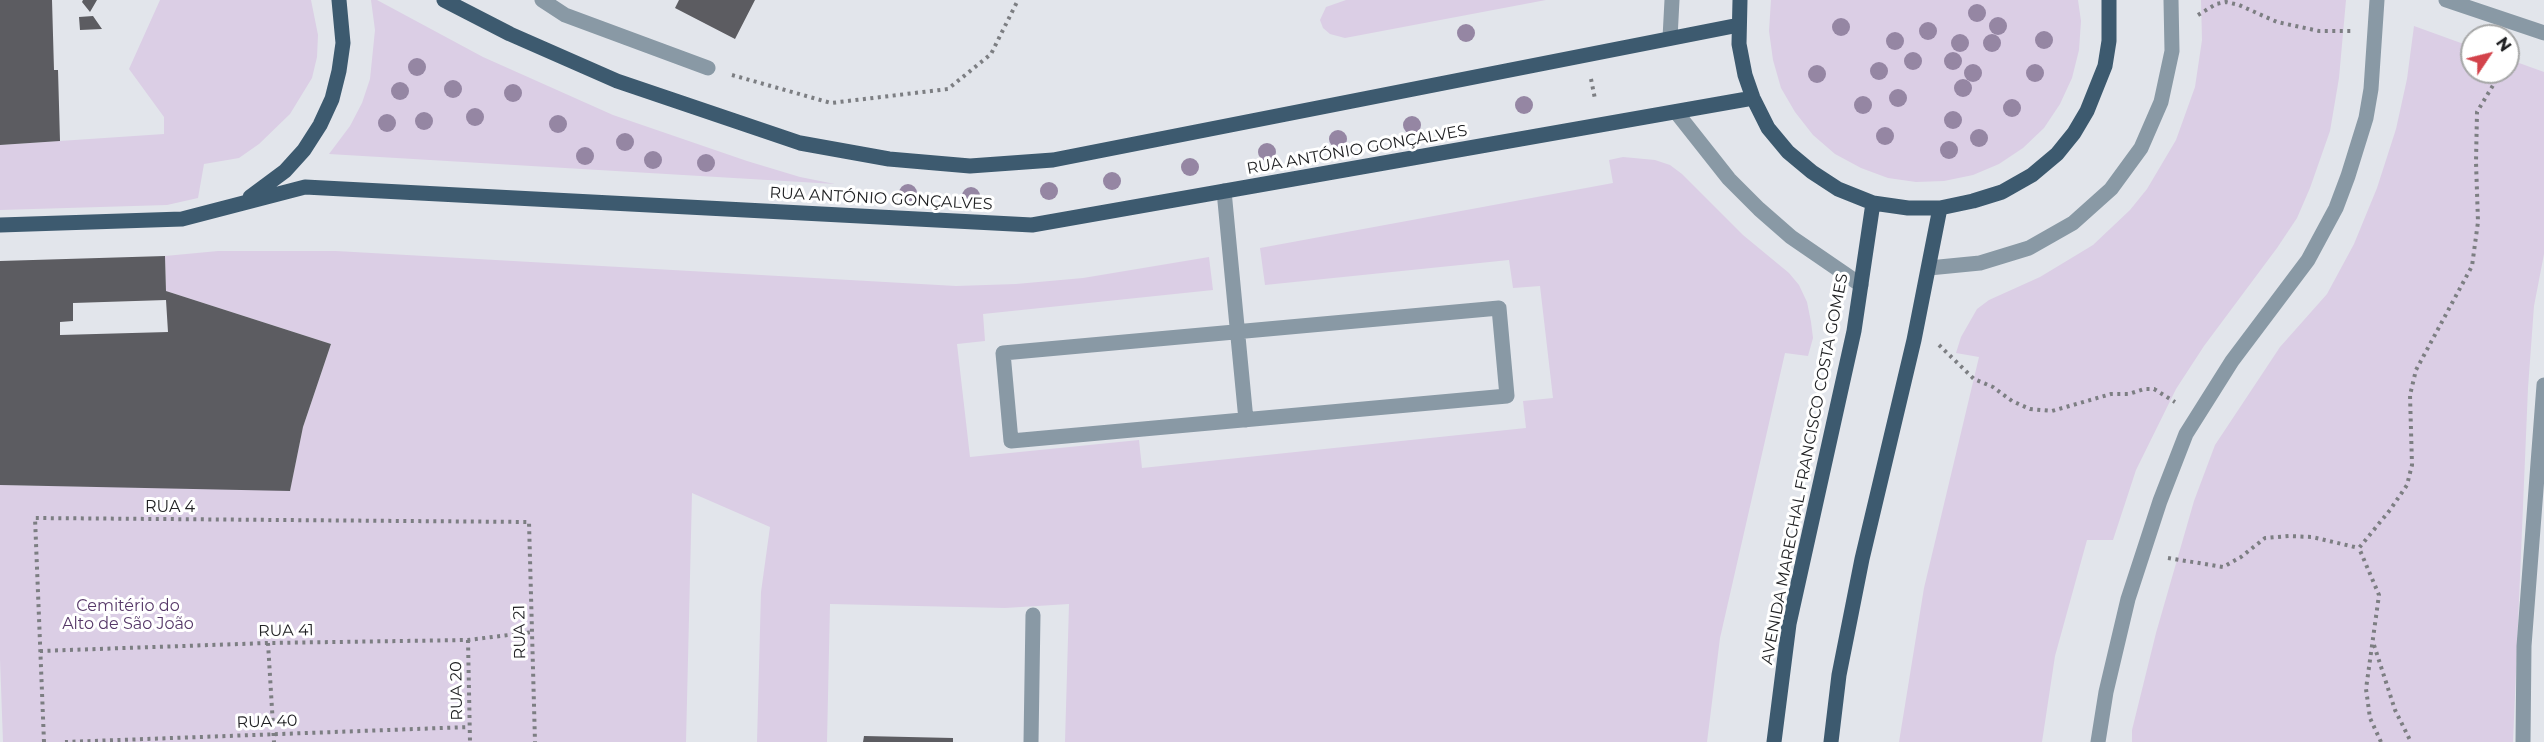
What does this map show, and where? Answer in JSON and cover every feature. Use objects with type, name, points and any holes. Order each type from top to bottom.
[{"type":"main road","points":[[238,205],[285,171],[304,150],[320,125],[332,99],[339,71],[343,43],[339,0]]},
{"type":"main road","points":[[444,0],[510,34],[617,81],[800,143],[848,153],[937,165],[970,166],[1053,160],[1739,25]]},
{"type":"main road","points":[[1740,0],[1739,44],[1745,75],[1753,98],[1768,128],[1788,152],[1812,172],[1838,189],[1873,202],[1908,208],[1940,208],[2002,192],[2032,175],[2063,147],[2087,111],[2105,66],[2110,21],[2109,0]]},
{"type":"main road","name":"RUA ANTÓNIO GONÇALVES","points":[[0,225],[182,219],[305,187],[1032,225],[1753,98]]},
{"type":"main road","name":"AVENIDA MARECHAL FRANCISCO COSTA GOMES","points":[[1774,742],[1790,624],[1826,466],[1861,285],[1873,202]]},
{"type":"main road","points":[[1831,742],[1839,675],[1862,559],[1914,340],[1940,208]]},
{"type":"street","points":[[542,0],[565,15],[708,68]]},
{"type":"street","points":[[1670,38],[1672,0]]},
{"type":"street","points":[[1929,268],[1980,263],[2029,248],[2073,223],[2111,189],[2141,148],[2162,102],[2170,60],[2173,26],[2171,0]]},
{"type":"street","points":[[2097,742],[2115,648],[2143,550],[2172,466],[2194,421],[2232,361],[2308,260],[2336,208],[2349,176],[2366,118],[2371,89],[2378,0]]},
{"type":"street","points":[[2446,0],[2544,33]]},
{"type":"street","points":[[1676,112],[1722,171],[1759,209],[1825,262],[1861,285]]},
{"type":"street","points":[[1224,192],[1246,420]]},
{"type":"street","points":[[1499,308],[1507,396],[1246,420],[1011,441],[1003,353],[1499,308]]},
{"type":"street","points":[[2523,742],[2524,646],[2544,385]]},
{"type":"street","points":[[1031,742],[1033,615]]},
{"type":"path","points":[[708,68],[831,103],[948,89],[991,54],[1018,0]]},
{"type":"path","points":[[2173,26],[2216,4],[2226,2],[2239,5],[2277,22],[2319,31],[2344,32],[2375,27]]},
{"type":"path","points":[[1586,55],[1600,125]]},
{"type":"path","points":[[2359,548],[2407,485],[2412,465],[2412,386],[2416,370],[2472,266],[2478,222],[2475,162],[2477,112],[2494,84]]},
{"type":"path","points":[[1914,340],[1941,346],[1974,379],[1993,387],[2012,401],[2030,409],[2052,411],[2111,394],[2129,394],[2154,389],[2171,398],[2194,421]]},
{"type":"path","name":"RUA 4","points":[[44,742],[35,518],[529,522]]},
{"type":"path","name":"RUA 21","points":[[529,522],[535,742]]},
{"type":"path","points":[[2143,550],[2172,559],[2223,567],[2241,557],[2265,538],[2313,537],[2359,548]]},
{"type":"path","points":[[2359,548],[2379,595],[2366,689],[2370,718],[2381,742]]},
{"type":"path","name":"RUA 41","points":[[40,651],[268,643],[468,640],[533,632]]},
{"type":"path","name":"RUA 20","points":[[468,640],[470,742]]},
{"type":"path","points":[[268,643],[274,742]]},
{"type":"path","points":[[2374,644],[2395,710],[2411,742]]},
{"type":"path","name":"RUA 40","points":[[65,742],[469,727]]},
{"type":"green space","points":[[160,0],[311,0],[318,35],[317,57],[312,78],[290,114],[259,144],[239,158],[204,164],[198,198],[167,205],[0,210],[0,145],[164,134],[164,117],[129,69]]},
{"type":"green space","points":[[371,0],[377,0],[483,57],[613,115],[747,161],[800,177],[835,184],[329,154],[350,126],[362,103],[370,79],[375,30]]},
{"type":"green space","points":[[1346,0],[1546,0],[1345,38],[1330,34],[1323,28],[1320,20],[1326,7]]},
{"type":"green space","points":[[1771,0],[2078,0],[2081,21],[2079,50],[2072,78],[2060,104],[2044,128],[2023,148],[1999,164],[1973,175],[1944,181],[1916,182],[1888,178],[1861,168],[1835,154],[1813,135],[1795,112],[1781,88],[1773,60],[1769,31]]},
{"type":"green space","points":[[2201,0],[2346,0],[2339,78],[2330,131],[2310,188],[2297,218],[2277,248],[2204,346],[2176,389],[2136,470],[2113,540],[2087,540],[2055,656],[2042,742],[1899,742],[1924,588],[1979,357],[1956,353],[1961,337],[1977,309],[1989,300],[2040,277],[2093,245],[2130,210],[2147,189],[2176,140],[2195,87],[2202,40]]},
{"type":"green space","points":[[2414,26],[2460,43],[2460,84],[2520,84],[2520,63],[2544,72],[2544,254],[2534,306],[2528,388],[2513,742],[2132,742],[2132,730],[2156,633],[2194,501],[2215,445],[2280,347],[2327,294],[2354,244],[2377,188],[2396,129],[2407,79]]},
{"type":"green space","name":"Cemitério do Alto de São João","points":[[1623,157],[1655,160],[1670,165],[1682,174],[1743,235],[1789,273],[1799,285],[1807,302],[1811,322],[1813,338],[1808,356],[1785,353],[1720,638],[1707,742],[1065,742],[1069,604],[1005,608],[830,604],[827,742],[757,742],[761,592],[770,527],[692,493],[686,742],[3,742],[0,659],[0,485],[290,490],[303,427],[331,344],[166,291],[165,256],[218,251],[336,251],[956,286],[1083,278],[1209,257],[1213,290],[983,314],[985,341],[957,344],[970,457],[1139,440],[1142,468],[1526,428],[1523,401],[1553,398],[1540,286],[1513,288],[1509,260],[1265,285],[1260,248],[1613,183],[1609,160]]},
{"type":"building","points":[[0,0],[52,0],[54,70],[58,70],[60,141],[0,145]]},
{"type":"building","points":[[83,0],[97,0],[90,12],[82,2]]},
{"type":"building","points":[[679,0],[755,0],[735,39],[675,8]]},
{"type":"building","points":[[93,16],[102,29],[80,30],[79,17]]},
{"type":"building","points":[[165,256],[166,291],[331,344],[303,427],[290,491],[0,485],[0,261]],"holes":[[[166,300],[168,332],[60,335],[60,322],[73,321],[73,303]]]},
{"type":"building","points":[[864,736],[953,738],[953,742],[863,742]]}]
